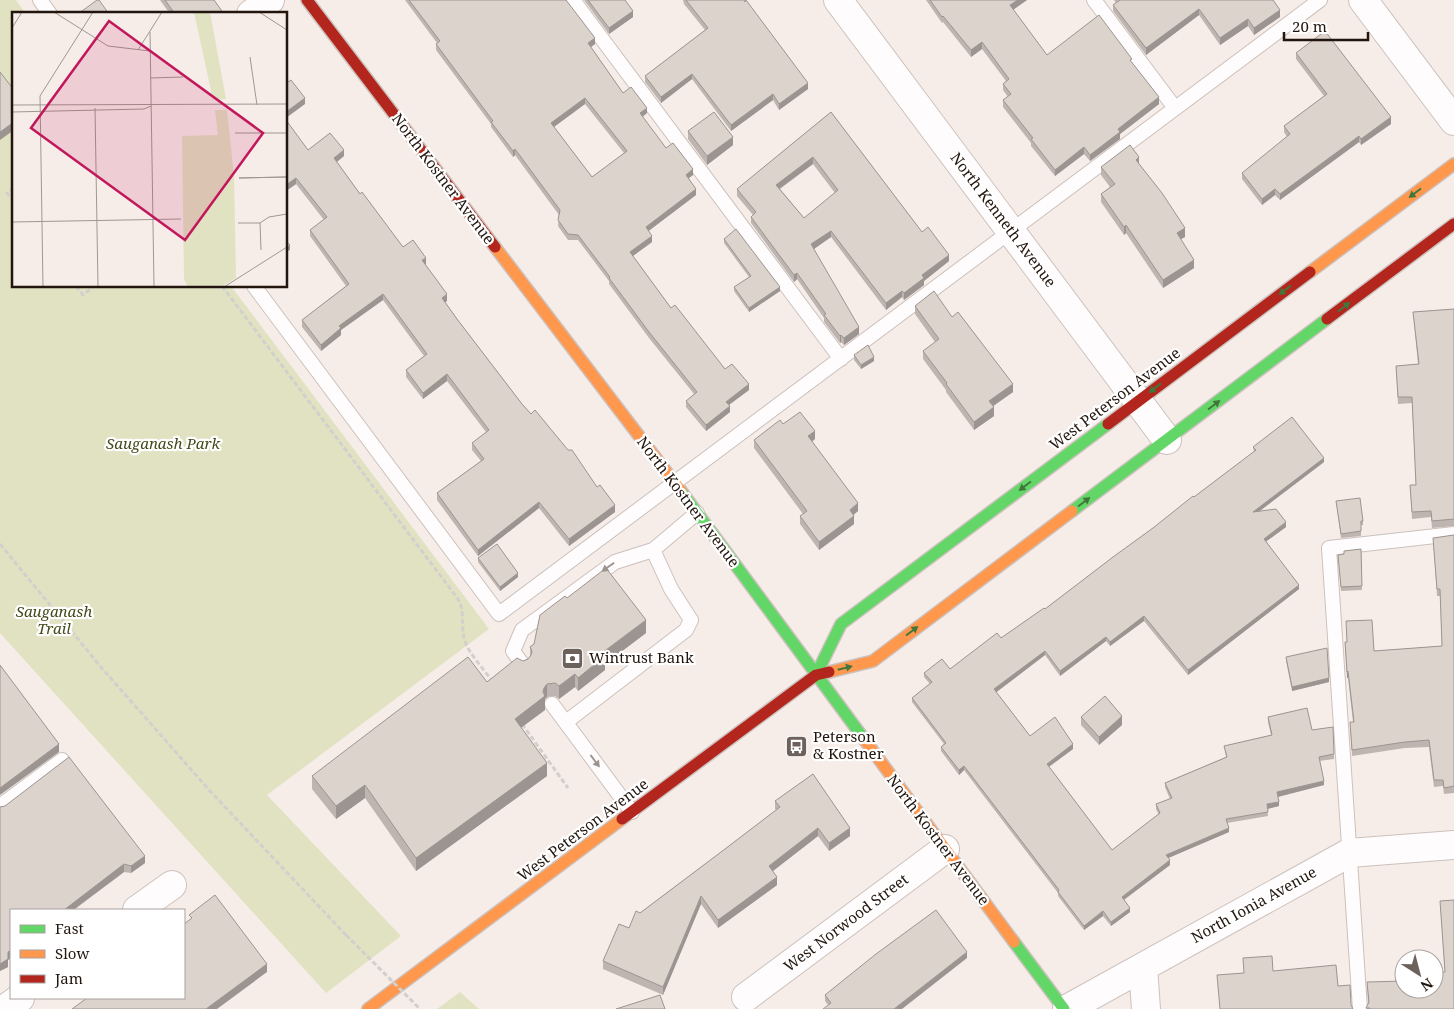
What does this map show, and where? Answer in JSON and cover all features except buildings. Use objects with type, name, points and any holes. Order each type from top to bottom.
[{"type":"main road","name":"North Kostner Avenue","points":[[306,0],[675,483],[1065,1009]]},
{"type":"main road","name":"West Peterson Avenue","points":[[816,675],[841,624],[1454,164]]},
{"type":"main road","name":"West Peterson Avenue","points":[[368,1009],[816,675],[873,661],[1454,224]]},
{"type":"street","points":[[254,12],[270,0]]},
{"type":"street","name":"North Kenneth Avenue","points":[[838,0],[1167,440]]},
{"type":"street","points":[[1363,0],[1454,121]]},
{"type":"street","name":"North Ionia Avenue","points":[[1065,1009],[1349,852],[1454,845]]},
{"type":"street","name":"West Norwood Street","points":[[746,997],[945,849]]},
{"type":"street","points":[[138,909],[172,884]]},
{"type":"street","points":[[1143,967],[1146,1009]]},
{"type":"street","points":[[6,1009],[19,999]]},
{"type":"lane","points":[[40,0],[49,12]]},
{"type":"lane","points":[[573,0],[841,359]]},
{"type":"lane","points":[[1094,0],[1175,108]]},
{"type":"lane","points":[[255,288],[499,614],[1320,0]]},
{"type":"lane","points":[[523,665],[513,651],[522,630],[614,562],[654,550],[697,513]]},
{"type":"lane","points":[[1360,1009],[1328,548],[1454,534]]},
{"type":"lane","points":[[566,722],[686,630],[691,620],[671,589],[654,550]]},
{"type":"lane","points":[[552,704],[632,812]]},
{"type":"lane","points":[[0,806],[62,760]]},
{"type":"path","points":[[12,189],[7,193],[12,199]]},
{"type":"path","points":[[78,288],[83,295],[92,288]]},
{"type":"path","points":[[224,288],[458,599],[462,613],[465,642],[496,687]]},
{"type":"path","points":[[0,544],[100,666],[216,798],[346,935],[420,1009]]},
{"type":"path","points":[[518,718],[568,788]]},
{"type":"green space","name":"Sauganash Park","points":[[0,0],[16,0],[25,12],[12,12],[12,288],[233,288],[489,629],[267,795],[401,936],[326,993],[0,633]]},
{"type":"green space","points":[[460,992],[479,1009],[437,1009]]},
{"type":"traffic: fast","points":[[1072,511],[1327,319]]},
{"type":"traffic: fast","points":[[816,675],[841,624],[1108,424]]},
{"type":"traffic: fast","points":[[681,491],[864,739]]},
{"type":"traffic: fast","points":[[1014,942],[1064,1009]]},
{"type":"traffic: slow","points":[[1310,272],[1454,164]]},
{"type":"traffic: slow","points":[[495,247],[681,491]]},
{"type":"traffic: slow","points":[[829,672],[873,661],[1072,511]]},
{"type":"traffic: slow","points":[[864,739],[1014,942]]},
{"type":"traffic: slow","points":[[368,1009],[622,819]]},
{"type":"traffic: jam","points":[[307,0],[495,247]]},
{"type":"traffic: jam","points":[[1327,319],[1454,224]]},
{"type":"traffic: jam","points":[[1108,424],[1310,272]]},
{"type":"traffic: jam","points":[[622,819],[816,675],[829,672]]},
{"type":"place","name":"Wintrust Bank","points":[[573,658]]},
{"type":"place","name":"Peterson & Kostner","points":[[797,746]]},
{"type":"park label","name":"Sauganash Trail","points":[[54,620]]}]
